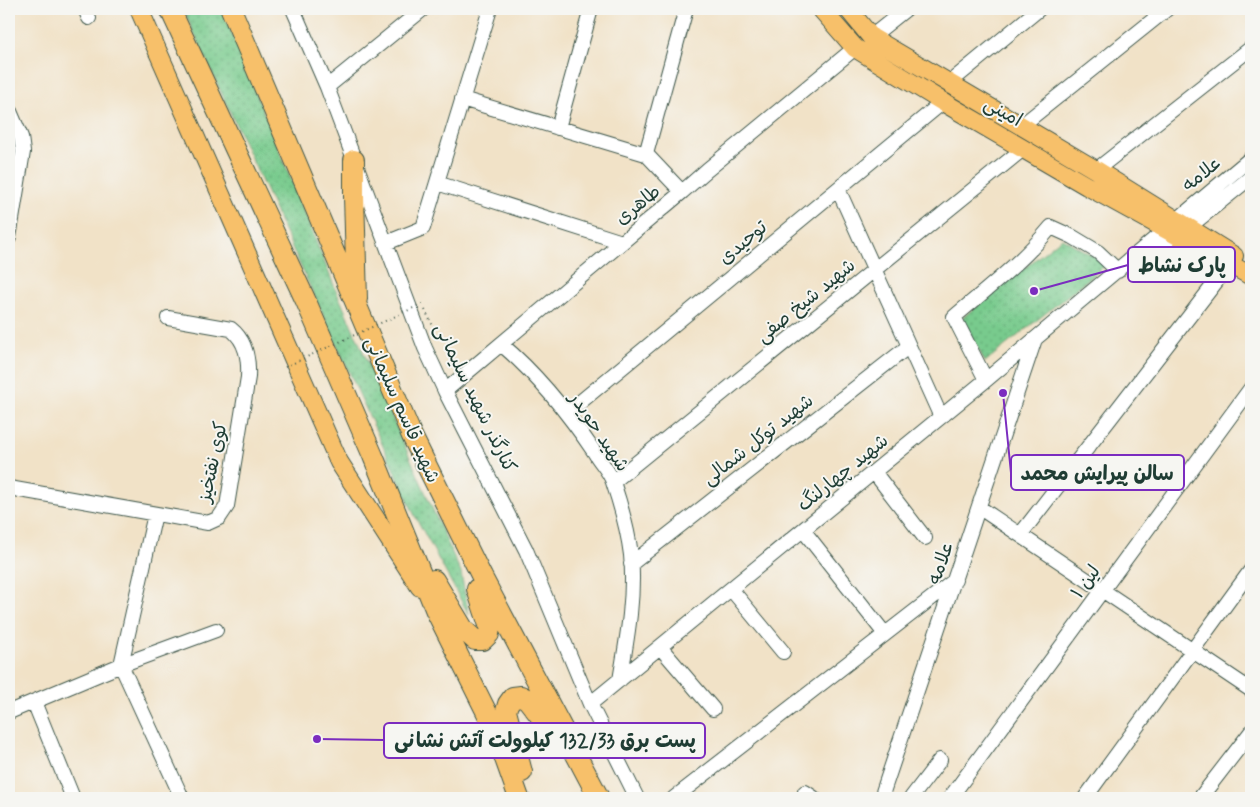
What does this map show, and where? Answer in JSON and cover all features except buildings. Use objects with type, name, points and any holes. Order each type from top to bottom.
[{"type":"highway","points":[[170,9],[305,299],[436,611],[494,725],[521,798]]},
{"type":"highway","name":"شهید قاسم سلیمانی","points":[[231,9],[412,436],[454,522],[599,798]]},
{"type":"highway","points":[[354,160],[358,311]]},
{"type":"highway","points":[[401,524],[464,630],[475,640],[483,640],[489,634],[487,617],[454,522]]},
{"type":"highway","points":[[521,798],[522,774],[506,711],[513,697],[521,696],[527,699],[551,729],[599,798]]},
{"type":"main road","points":[[139,9],[339,462],[436,611]]},
{"type":"main road","name":"امینی","points":[[821,9],[855,48],[1023,149],[1176,228]]},
{"type":"main road","name":"امینی","points":[[848,9],[871,37],[1096,170],[1176,228]]},
{"type":"main road","points":[[855,48],[871,37]]},
{"type":"main road","points":[[1176,228],[1229,265],[1251,276]]},
{"type":"main road","points":[[1176,228],[1251,267]]},
{"type":"street","name":"کنارگذر شهید سلیمانی","points":[[293,9],[327,87],[425,348],[526,550],[590,704],[637,798]]},
{"type":"street","points":[[327,87],[423,9]]},
{"type":"street","points":[[386,244],[423,228],[490,9]]},
{"type":"street","points":[[558,128],[591,9]]},
{"type":"street","points":[[646,154],[684,9]]},
{"type":"street","points":[[871,37],[906,9]]},
{"type":"street","points":[[948,84],[1039,9]]},
{"type":"street","points":[[1021,126],[1167,9]]},
{"type":"street","name":"طاهری","points":[[445,391],[855,48]]},
{"type":"street","points":[[1096,170],[1251,48]]},
{"type":"street","points":[[462,99],[646,154],[682,192]]},
{"type":"street","name":"توحیدی","points":[[567,413],[943,102]]},
{"type":"street","points":[[9,109],[21,137],[23,152],[13,187],[9,238]]},
{"type":"street","name":"شهید شیخ صفی","points":[[613,482],[1023,149]]},
{"type":"street","name":"علامه","points":[[1176,228],[1251,158]]},
{"type":"street","name":"علامه","points":[[1176,228],[1251,177]]},
{"type":"street","points":[[437,183],[622,242]]},
{"type":"street","points":[[838,189],[941,417]]},
{"type":"street","points":[[986,380],[954,317],[1036,246],[1051,227],[1073,237],[1098,252],[1118,271]]},
{"type":"street","name":"شهید چهارلنگ","points":[[590,704],[1118,271],[1176,228]]},
{"type":"street","points":[[1020,535],[1229,265]]},
{"type":"street","name":"کوی نفتخیز","points":[[9,488],[208,523],[219,518],[227,506],[248,377],[249,360],[239,336],[231,329],[168,318]]},
{"type":"street","name":"علامه","points":[[881,798],[980,508],[1035,339]]},
{"type":"street","name":"شهید حویدر","points":[[501,344],[535,375],[567,413],[613,482],[624,514],[631,564],[629,624],[620,680]]},
{"type":"street","name":"شهید توکل شمالی","points":[[631,564],[909,346]]},
{"type":"street","name":"لین ۱","points":[[950,798],[1251,388]]},
{"type":"street","points":[[874,472],[925,538]]},
{"type":"street","points":[[980,508],[1251,690]]},
{"type":"street","points":[[155,514],[122,665],[182,798]]},
{"type":"street","points":[[803,530],[885,634]]},
{"type":"street","points":[[1085,798],[1251,570]]},
{"type":"street","points":[[674,798],[955,580]]},
{"type":"street","points":[[731,589],[783,652]]},
{"type":"street","points":[[9,712],[122,665],[216,630]]},
{"type":"street","points":[[660,647],[713,709]]},
{"type":"street","points":[[34,702],[73,798]]},
{"type":"street","points":[[1200,798],[1251,732]]},
{"type":"street","points":[[911,798],[940,760]]},
{"type":"path","points":[[285,367],[422,304],[434,328]]},
{"type":"green space","points":[[183,9],[222,9],[335,288],[461,573],[469,615],[415,516]]},
{"type":"green space","points":[[1062,238],[1107,264],[985,362],[962,318]]},
{"type":"place","name":"پارک نشاط","points":[[1034,291]]},
{"type":"place","name":"سالن پیرایش محمد","points":[[1003,393]]},
{"type":"place","name":"پست برق 132/33 کیلوولت آتش نشانی","points":[[317,739]]}]
